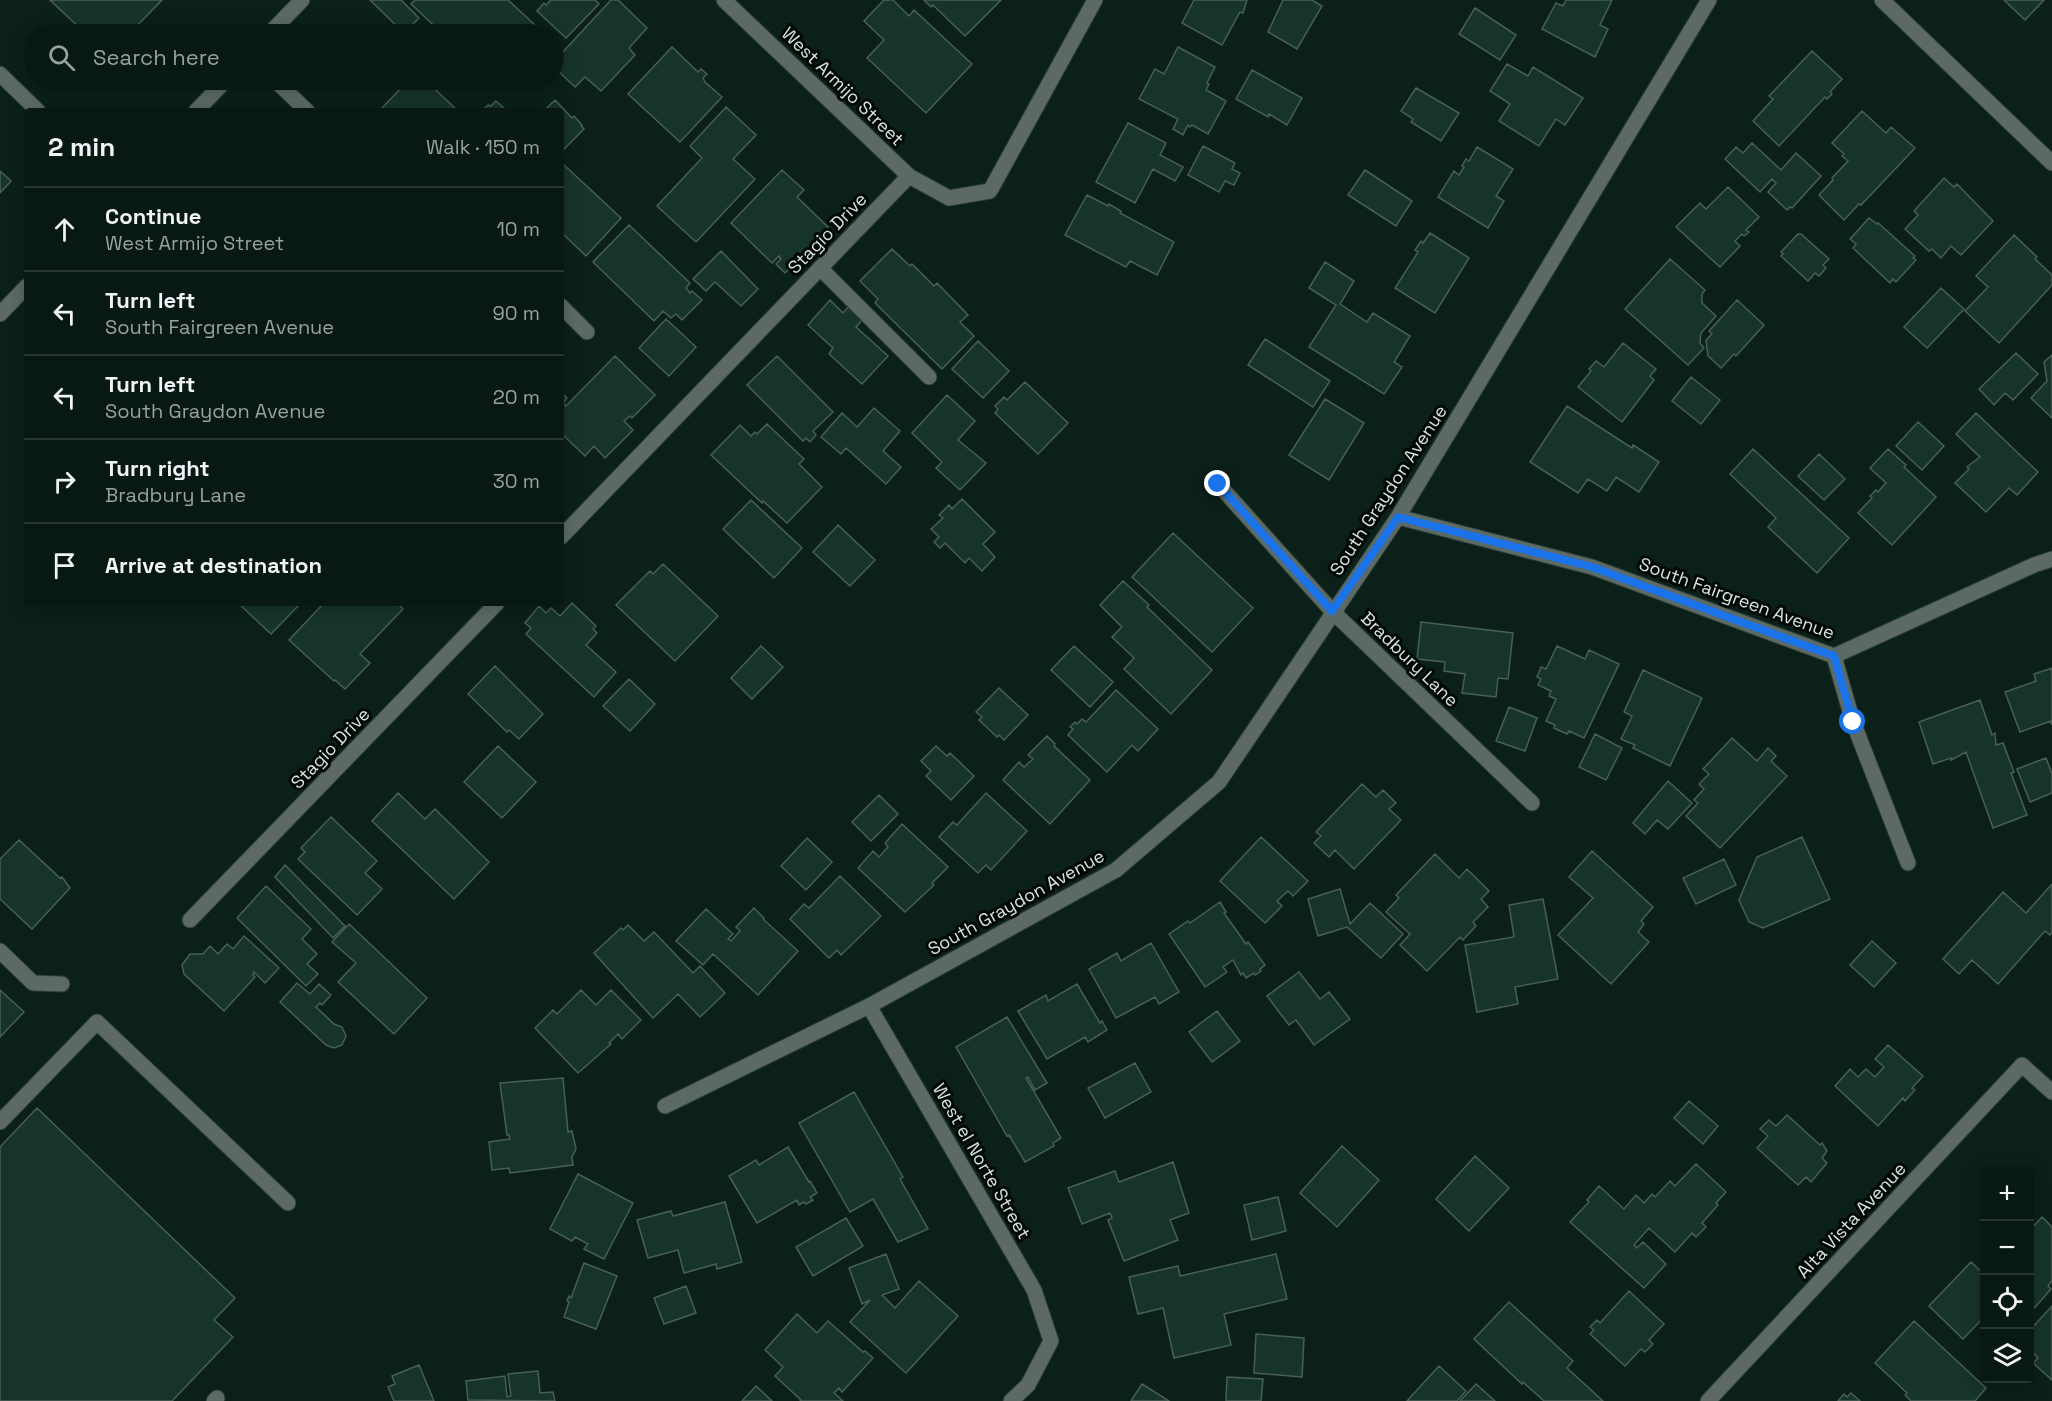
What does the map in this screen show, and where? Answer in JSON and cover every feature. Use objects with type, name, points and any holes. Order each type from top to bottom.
[{"type":"street","points":[[279,24],[302,0]]},
{"type":"street","name":"West Armijo Street","points":[[724,0],[909,176]]},
{"type":"street","points":[[909,176],[949,198],[990,191],[1095,0]]},
{"type":"street","name":"South Graydon Avenue","points":[[665,1106],[869,1006],[1116,870],[1219,782],[1332,611],[1398,517],[1709,0]]},
{"type":"street","points":[[1882,0],[2052,163]]},
{"type":"street","points":[[0,74],[35,108]]},
{"type":"street","points":[[200,108],[217,90]]},
{"type":"street","points":[[285,90],[304,108]]},
{"type":"street","name":"Stagio Drive","points":[[564,534],[909,176]]},
{"type":"street","points":[[820,268],[930,377]]},
{"type":"street","points":[[0,314],[24,289]]},
{"type":"street","points":[[564,309],[587,332]]},
{"type":"street","name":"Bradbury Lane","points":[[1218,484],[1332,611],[1532,803]]},
{"type":"street","name":"South Fairgreen Avenue","points":[[1398,517],[1592,567],[1834,656],[2034,565],[2052,559]]},
{"type":"street","name":"Stagio Drive","points":[[190,920],[494,606]]},
{"type":"street","points":[[1834,656],[1853,722],[1908,863]]},
{"type":"street","points":[[0,951],[33,983],[62,984]]},
{"type":"street","name":"West el Norte Street","points":[[869,1006],[1034,1290],[1051,1341],[1028,1385],[1011,1401]]},
{"type":"street","points":[[0,1122],[97,1022],[288,1203]]},
{"type":"street","name":"Alta Vista Avenue","points":[[1708,1401],[2022,1065],[2052,1092]]},
{"type":"building","points":[[50,0],[162,0],[139,24],[75,24]]},
{"type":"building","points":[[370,0],[401,0],[419,18],[413,24],[395,24]]},
{"type":"building","points":[[415,0],[508,0],[534,24],[432,24],[411,4]]},
{"type":"building","points":[[551,0],[595,0],[599,4],[566,38],[564,24],[551,24],[537,11],[544,3],[546,5]]},
{"type":"building","points":[[611,0],[618,0],[647,28],[629,48],[635,55],[601,91],[585,77],[575,87],[564,77],[564,51]]},
{"type":"building","points":[[884,0],[893,0],[909,16],[914,10],[972,64],[926,113],[867,58],[884,40],[864,21]]},
{"type":"building","points":[[924,0],[1001,0],[965,36],[933,5],[931,7]]},
{"type":"building","points":[[1194,0],[1247,0],[1243,13],[1240,12],[1222,45],[1182,23]]},
{"type":"building","points":[[1283,0],[1312,0],[1322,6],[1297,49],[1268,32]]},
{"type":"building","points":[[1566,0],[1612,0],[1600,25],[1608,29],[1595,57],[1542,29],[1556,3],[1563,6]]},
{"type":"building","points":[[2004,0],[2044,0],[2025,20]]},
{"type":"building","points":[[1475,8],[1516,35],[1500,60],[1459,34]]},
{"type":"building","points":[[672,47],[698,72],[701,69],[707,74],[703,78],[705,82],[722,97],[680,142],[628,94]]},
{"type":"building","points":[[1178,47],[1215,67],[1206,90],[1226,101],[1208,134],[1188,125],[1183,135],[1173,129],[1178,119],[1139,99],[1155,69],[1164,74]]},
{"type":"building","points":[[1812,51],[1842,79],[1830,92],[1832,94],[1827,99],[1825,97],[1779,146],[1753,121],[1773,99],[1769,96]]},
{"type":"building","points":[[1507,64],[1528,76],[1533,67],[1583,98],[1565,125],[1556,119],[1539,146],[1499,121],[1510,104],[1490,91]]},
{"type":"building","points":[[1252,70],[1302,98],[1287,125],[1236,99]]},
{"type":"building","points":[[1416,88],[1459,113],[1441,141],[1411,122],[1413,119],[1401,111]]},
{"type":"building","points":[[399,90],[436,90],[455,108],[382,108]]},
{"type":"building","points":[[555,100],[563,108],[547,108]]},
{"type":"building","points":[[496,101],[504,108],[485,108],[488,105],[491,106]]},
{"type":"building","points":[[726,107],[756,135],[733,159],[755,179],[696,242],[657,206],[702,158],[690,146]]},
{"type":"building","points":[[564,110],[572,118],[574,116],[584,129],[564,149]]},
{"type":"building","points":[[1862,111],[1886,133],[1891,127],[1915,148],[1844,220],[1819,195],[1848,161],[1832,143]]},
{"type":"building","points":[[1128,123],[1166,143],[1160,155],[1183,167],[1175,181],[1153,169],[1135,203],[1096,182]]},
{"type":"building","points":[[1752,143],[1781,170],[1796,153],[1821,176],[1792,208],[1787,210],[1768,192],[1776,183],[1772,179],[1760,192],[1725,159],[1736,147],[1743,153]]},
{"type":"building","points":[[1203,146],[1235,163],[1232,169],[1240,173],[1234,185],[1225,181],[1219,192],[1188,175]]},
{"type":"building","points":[[1477,147],[1513,169],[1496,196],[1504,201],[1488,228],[1438,197],[1454,171],[1459,175],[1466,159],[1469,161]]},
{"type":"building","points":[[564,165],[621,218],[586,256],[564,235]]},
{"type":"building","points":[[782,170],[804,190],[797,197],[828,227],[785,273],[776,264],[781,259],[779,256],[772,263],[731,223]]},
{"type":"building","points":[[1365,170],[1412,201],[1396,226],[1348,195]]},
{"type":"building","points":[[0,171],[11,181],[0,193]]},
{"type":"building","points":[[1944,178],[1954,187],[1957,184],[1993,221],[1961,255],[1951,246],[1941,258],[1932,249],[1929,251],[1905,229],[1918,215],[1914,211]]},
{"type":"building","points":[[1728,187],[1759,217],[1746,230],[1749,232],[1744,236],[1742,234],[1735,241],[1740,246],[1720,267],[1676,227],[1700,203],[1706,209]]},
{"type":"building","points":[[1087,195],[1108,206],[1109,204],[1121,211],[1120,213],[1174,242],[1157,275],[1130,261],[1126,267],[1065,235]]},
{"type":"building","points":[[1869,218],[1878,223],[1915,256],[1913,258],[1916,260],[1896,282],[1893,279],[1890,283],[1853,248],[1856,244],[1850,239]]},
{"type":"building","points":[[629,225],[690,283],[686,288],[690,293],[692,291],[702,300],[682,320],[676,314],[671,318],[663,311],[654,321],[593,262]]},
{"type":"building","points":[[1430,233],[1469,258],[1435,313],[1395,288],[1418,252],[1415,250]]},
{"type":"building","points":[[1798,234],[1801,234],[1829,259],[1823,265],[1826,268],[1819,276],[1815,273],[1808,281],[1781,256],[1783,254],[1781,252]]},
{"type":"building","points":[[2014,235],[2052,275],[2052,285],[1999,343],[1965,311],[1988,287],[1976,276]]},
{"type":"building","points":[[892,249],[910,266],[912,264],[934,286],[937,283],[968,315],[960,322],[974,336],[942,369],[875,303],[878,299],[860,281]]},
{"type":"building","points":[[721,251],[758,289],[741,306],[715,282],[706,291],[693,279]]},
{"type":"building","points":[[1670,259],[1705,290],[1702,294],[1702,303],[1716,316],[1701,333],[1700,343],[1704,348],[1688,365],[1625,309]]},
{"type":"building","points":[[1325,262],[1354,281],[1340,304],[1367,322],[1373,313],[1410,336],[1394,362],[1402,367],[1384,394],[1309,347],[1336,305],[1309,288]]},
{"type":"building","points":[[1941,288],[1964,309],[1927,348],[1904,327]]},
{"type":"building","points":[[830,300],[843,313],[848,307],[862,320],[856,327],[888,356],[862,384],[829,354],[833,348],[808,325]]},
{"type":"building","points":[[1737,300],[1764,325],[1736,356],[1734,354],[1721,368],[1708,356],[1706,340],[1712,334],[1709,331]]},
{"type":"building","points":[[666,319],[696,347],[669,376],[639,348]]},
{"type":"building","points":[[1265,339],[1330,381],[1313,407],[1248,365]]},
{"type":"building","points":[[978,341],[1009,371],[983,398],[952,369]]},
{"type":"building","points":[[1623,343],[1656,369],[1650,376],[1654,380],[1622,422],[1578,387],[1596,361],[1604,367]]},
{"type":"building","points":[[2016,353],[2038,374],[2013,400],[2005,393],[1994,405],[1979,389]]},
{"type":"building","points":[[2052,355],[2052,418],[2031,398],[2047,381],[2044,362]]},
{"type":"building","points":[[615,356],[655,395],[632,418],[630,416],[624,421],[633,430],[605,458],[594,446],[585,456],[564,436],[564,404],[566,406]]},
{"type":"building","points":[[777,356],[833,412],[813,431],[816,435],[810,442],[806,438],[803,441],[747,385]]},
{"type":"building","points":[[1691,377],[1720,400],[1701,424],[1672,401]]},
{"type":"building","points":[[1025,382],[1068,423],[1038,454],[995,413],[998,409],[995,406],[1004,397],[1007,400]]},
{"type":"building","points":[[947,395],[975,421],[958,440],[986,463],[960,490],[936,468],[942,462],[912,433]]},
{"type":"building","points":[[1325,399],[1364,423],[1329,480],[1289,455]]},
{"type":"building","points":[[1567,406],[1632,448],[1633,445],[1659,462],[1639,492],[1616,477],[1607,491],[1588,479],[1578,493],[1530,462]]},
{"type":"building","points":[[874,408],[900,431],[883,451],[901,467],[886,484],[846,448],[841,454],[821,437],[842,413],[857,427]]},
{"type":"building","points":[[1976,413],[2038,472],[2017,495],[2009,488],[1986,512],[1955,483],[1969,469],[1967,467],[1980,457],[1956,434]]},
{"type":"building","points":[[1918,422],[1944,446],[1922,470],[1896,446]]},
{"type":"building","points":[[767,424],[804,459],[799,464],[822,487],[787,523],[711,455],[740,425],[751,436],[755,432],[757,434]]},
{"type":"building","points":[[1753,449],[1849,538],[1817,573],[1768,527],[1776,518],[1730,474]]},
{"type":"building","points":[[1888,449],[1936,497],[1892,545],[1858,513],[1872,498],[1870,496],[1876,490],[1878,492],[1886,483],[1870,468]]},
{"type":"building","points":[[1819,454],[1845,479],[1824,500],[1798,476]]},
{"type":"building","points":[[962,499],[995,532],[983,544],[995,557],[982,571],[969,558],[965,563],[945,543],[940,548],[934,542],[939,537],[931,529],[943,518],[939,515],[949,505],[952,509]]},
{"type":"building","points":[[751,500],[802,548],[774,578],[723,529]]},
{"type":"building","points":[[838,525],[875,560],[850,586],[813,552]]},
{"type":"building","points":[[1173,533],[1253,608],[1212,652],[1132,577]]},
{"type":"building","points":[[663,564],[718,616],[675,661],[616,605],[650,571],[653,574]]},
{"type":"building","points":[[1123,581],[1212,670],[1171,714],[1124,669],[1134,658],[1112,637],[1122,627],[1100,605]]},
{"type":"building","points":[[572,603],[596,626],[593,629],[597,633],[586,645],[616,672],[594,697],[526,634],[531,628],[525,623],[539,606],[546,613],[551,608],[560,616]]},
{"type":"building","points":[[241,606],[298,606],[271,634]]},
{"type":"building","points":[[321,606],[400,606],[403,609],[360,654],[370,663],[345,689],[289,640]]},
{"type":"building","points":[[1421,622],[1513,633],[1508,679],[1498,678],[1496,697],[1462,693],[1465,674],[1444,671],[1445,662],[1417,659]]},
{"type":"building","points":[[761,646],[783,667],[752,699],[731,678]]},
{"type":"building","points":[[1074,646],[1113,682],[1090,707],[1051,670]]},
{"type":"building","points":[[1557,646],[1585,659],[1589,650],[1619,664],[1584,738],[1569,731],[1567,734],[1546,721],[1556,699],[1549,696],[1551,691],[1538,685],[1541,679],[1537,677],[1541,667],[1546,669]]},
{"type":"building","points":[[495,666],[543,714],[519,739],[509,730],[507,732],[468,694]]},
{"type":"building","points":[[2052,668],[2052,725],[2051,721],[2020,732],[2005,692],[2036,681],[2034,674]]},
{"type":"building","points":[[1643,670],[1702,698],[1670,766],[1633,748],[1635,745],[1621,739],[1632,716],[1624,712]]},
{"type":"building","points":[[629,679],[655,704],[630,731],[603,706]]},
{"type":"building","points":[[999,688],[1028,715],[1004,740],[999,735],[997,737],[979,720],[982,717],[976,712]]},
{"type":"building","points":[[1116,690],[1158,729],[1138,751],[1132,745],[1107,772],[1068,735],[1073,729],[1070,727],[1075,722],[1077,724],[1082,719],[1086,722]]},
{"type":"building","points":[[1980,700],[1992,735],[1995,733],[1996,745],[2003,743],[2014,772],[2011,773],[2027,815],[1993,828],[1966,752],[1951,760],[1951,758],[1933,764],[1919,722]]},
{"type":"building","points":[[1509,707],[1537,718],[1525,751],[1496,741]]},
{"type":"building","points":[[1595,734],[1622,748],[1606,780],[1579,767]]},
{"type":"building","points":[[1047,736],[1055,744],[1054,746],[1090,780],[1050,824],[1003,780],[1019,762],[1024,767],[1033,759],[1028,755]]},
{"type":"building","points":[[1732,738],[1757,761],[1768,748],[1776,756],[1771,761],[1787,776],[1720,848],[1686,816],[1698,803],[1694,800],[1704,789],[1699,784],[1709,774],[1703,769]]},
{"type":"building","points":[[498,746],[536,782],[502,818],[464,782]]},
{"type":"building","points":[[936,746],[947,756],[950,753],[974,776],[951,800],[926,776],[931,771],[921,761]]},
{"type":"building","points":[[2046,758],[2052,774],[2052,793],[2030,802],[2017,769]]},
{"type":"building","points":[[1668,781],[1692,803],[1668,829],[1657,820],[1645,834],[1633,823]]},
{"type":"building","points":[[1362,784],[1376,797],[1383,790],[1396,803],[1389,809],[1401,820],[1354,869],[1335,850],[1329,857],[1314,843],[1321,836],[1316,832]]},
{"type":"building","points":[[398,793],[425,819],[435,809],[489,862],[454,899],[372,821]]},
{"type":"building","points":[[986,793],[1027,831],[991,870],[986,865],[978,873],[939,837],[953,822],[957,825]]},
{"type":"building","points":[[879,795],[898,814],[871,841],[852,822]]},
{"type":"building","points":[[331,817],[377,861],[365,873],[382,889],[357,915],[298,859],[305,852],[301,848]]},
{"type":"building","points":[[902,824],[948,867],[932,883],[934,885],[905,912],[858,868],[873,851],[879,857],[888,847],[885,843]]},
{"type":"building","points":[[1261,837],[1308,881],[1293,896],[1288,891],[1277,901],[1282,906],[1265,923],[1220,881]]},
{"type":"building","points":[[1802,837],[1830,899],[1763,928],[1749,922],[1739,900],[1757,857]]},
{"type":"building","points":[[807,838],[832,862],[806,890],[781,866]]},
{"type":"building","points":[[19,840],[60,878],[62,877],[70,888],[32,929],[0,899],[0,859]]},
{"type":"building","points":[[1592,851],[1653,907],[1641,921],[1644,924],[1638,932],[1649,942],[1611,984],[1558,935],[1593,898],[1569,877]]},
{"type":"building","points":[[1435,854],[1459,878],[1467,869],[1489,891],[1481,899],[1488,907],[1473,922],[1476,926],[1463,940],[1460,937],[1427,971],[1400,945],[1410,934],[1386,912],[1399,898],[1396,895]]},
{"type":"building","points":[[1724,859],[1736,885],[1696,904],[1683,878]]},
{"type":"building","points":[[285,865],[345,926],[333,938],[275,877]]},
{"type":"building","points":[[840,876],[881,916],[841,955],[837,950],[829,958],[790,919],[804,904],[809,908]]},
{"type":"building","points":[[2052,884],[2052,932],[2050,935],[2045,931],[1998,984],[1972,960],[1959,974],[1943,959],[2003,892],[2026,913]]},
{"type":"building","points":[[266,886],[311,929],[302,939],[317,954],[307,964],[318,974],[306,986],[237,918]]},
{"type":"building","points":[[1340,889],[1350,924],[1370,903],[1403,934],[1381,958],[1347,927],[1318,936],[1308,899]]},
{"type":"building","points":[[1543,899],[1558,979],[1515,987],[1518,1004],[1477,1012],[1465,945],[1514,937],[1509,905]]},
{"type":"building","points":[[1220,902],[1226,912],[1224,913],[1246,944],[1248,942],[1265,965],[1260,969],[1261,971],[1246,978],[1243,973],[1241,975],[1233,960],[1223,967],[1227,972],[1205,987],[1169,934],[1188,921],[1190,923]]},
{"type":"building","points":[[754,908],[798,951],[758,995],[713,954],[703,965],[676,941],[706,909],[733,934],[728,939],[731,941],[740,931],[736,927]]},
{"type":"building","points":[[349,924],[427,998],[394,1034],[338,982],[356,963],[332,942]]},
{"type":"building","points":[[628,925],[644,941],[654,932],[693,973],[700,966],[725,993],[700,1017],[678,994],[653,1018],[594,953],[621,928],[623,930]]},
{"type":"building","points":[[244,936],[279,968],[265,983],[254,972],[255,977],[224,1011],[184,974],[182,965],[190,954],[203,954],[210,946],[218,954],[227,944],[233,949]]},
{"type":"building","points":[[1872,941],[1896,963],[1874,987],[1850,965]]},
{"type":"building","points":[[1151,943],[1179,992],[1159,1004],[1155,997],[1116,1018],[1089,969],[1117,953],[1121,961]]},
{"type":"building","points":[[1299,972],[1320,999],[1329,992],[1350,1019],[1314,1045],[1296,1020],[1289,1025],[1267,996]]},
{"type":"building","points":[[297,983],[310,994],[319,984],[331,995],[322,1005],[320,1003],[316,1007],[334,1024],[342,1027],[346,1036],[342,1045],[334,1048],[326,1045],[280,1002]]},
{"type":"building","points":[[1077,984],[1100,1023],[1102,1021],[1107,1030],[1088,1042],[1085,1037],[1047,1059],[1018,1011],[1046,995],[1048,1001]]},
{"type":"building","points":[[0,990],[24,1012],[0,1037]]},
{"type":"building","points":[[581,990],[596,1005],[611,990],[641,1020],[622,1039],[618,1034],[609,1043],[611,1044],[578,1073],[535,1028],[553,1010],[557,1014]]},
{"type":"building","points":[[1217,1011],[1240,1041],[1212,1062],[1189,1032]]},
{"type":"building","points":[[1007,1017],[1047,1083],[1035,1090],[1028,1077],[1026,1078],[1061,1138],[1053,1143],[1054,1146],[1025,1162],[1009,1135],[1007,1136],[956,1047]]},
{"type":"building","points":[[1888,1045],[1923,1076],[1912,1088],[1915,1090],[1905,1101],[1903,1098],[1878,1126],[1835,1086],[1850,1069],[1858,1077],[1866,1069],[1875,1077],[1884,1067],[1875,1059]]},
{"type":"building","points":[[1135,1063],[1151,1092],[1105,1118],[1088,1088]]},
{"type":"building","points":[[563,1078],[568,1132],[572,1131],[576,1149],[572,1157],[573,1165],[510,1173],[509,1168],[492,1170],[489,1142],[510,1139],[507,1135],[500,1083]]},
{"type":"building","points":[[854,1092],[903,1177],[900,1179],[928,1229],[898,1242],[873,1199],[850,1212],[799,1123]]},
{"type":"building","points":[[1689,1101],[1718,1126],[1703,1144],[1674,1118]]},
{"type":"building","points":[[37,1108],[235,1298],[214,1320],[233,1337],[172,1401],[0,1401],[0,1147]]},
{"type":"building","points":[[1787,1115],[1820,1145],[1822,1143],[1827,1151],[1822,1158],[1827,1163],[1811,1182],[1806,1177],[1798,1185],[1757,1148],[1768,1136],[1760,1129],[1769,1120],[1776,1126]]},
{"type":"building","points":[[1342,1146],[1379,1180],[1337,1227],[1300,1193]]},
{"type":"building","points":[[788,1147],[817,1193],[810,1197],[813,1200],[806,1204],[804,1202],[799,1205],[797,1200],[757,1223],[729,1176],[756,1160],[759,1165]]},
{"type":"building","points":[[1475,1156],[1509,1188],[1469,1231],[1436,1199]]},
{"type":"building","points":[[1173,1162],[1189,1213],[1170,1220],[1178,1240],[1124,1261],[1108,1220],[1112,1218],[1110,1213],[1082,1224],[1068,1188],[1115,1171],[1119,1182]]},
{"type":"building","points":[[1696,1164],[1726,1192],[1702,1223],[1706,1227],[1696,1237],[1692,1233],[1675,1252],[1649,1228],[1634,1245],[1637,1248],[1643,1242],[1666,1264],[1644,1288],[1570,1222],[1589,1202],[1587,1200],[1599,1186],[1624,1209],[1636,1195],[1644,1203],[1652,1194],[1655,1197],[1670,1181],[1675,1186]]},
{"type":"building","points":[[578,1174],[633,1203],[604,1259],[584,1249],[588,1244],[575,1237],[572,1241],[550,1229]]},
{"type":"building","points":[[1278,1197],[1286,1231],[1252,1240],[1244,1205]]},
{"type":"building","points":[[725,1202],[742,1262],[717,1269],[716,1264],[684,1273],[678,1250],[648,1258],[637,1220],[671,1211],[673,1216]]},
{"type":"building","points":[[2042,1217],[2052,1227],[2052,1281],[2048,1286],[2051,1289],[2034,1308],[2034,1275],[2034,1226]]},
{"type":"building","points":[[846,1218],[863,1246],[813,1276],[796,1247]]},
{"type":"building","points":[[886,1254],[899,1289],[882,1295],[895,1308],[919,1281],[958,1316],[906,1373],[850,1322],[870,1300],[862,1304],[849,1268]]},
{"type":"building","points":[[1276,1254],[1287,1299],[1224,1314],[1231,1345],[1174,1358],[1163,1308],[1138,1314],[1129,1277],[1178,1266],[1180,1276]]},
{"type":"building","points":[[1971,1262],[1980,1270],[1980,1321],[1963,1339],[1929,1306]]},
{"type":"building","points":[[584,1263],[617,1276],[596,1329],[564,1317],[569,1302],[567,1301],[569,1296],[571,1298]]},
{"type":"building","points":[[686,1286],[696,1313],[664,1324],[654,1298]]},
{"type":"building","points":[[1629,1291],[1664,1324],[1649,1340],[1653,1344],[1645,1352],[1641,1349],[1625,1366],[1590,1334],[1594,1330],[1590,1327],[1597,1320],[1600,1323]]},
{"type":"building","points":[[1509,1302],[1573,1361],[1567,1368],[1603,1401],[1544,1401],[1523,1382],[1522,1384],[1474,1339]]},
{"type":"building","points":[[2052,1306],[2052,1380],[2034,1364],[2038,1358],[2034,1354],[2034,1326]]},
{"type":"building","points":[[797,1314],[817,1333],[828,1321],[873,1358],[842,1392],[839,1388],[834,1393],[843,1401],[800,1401],[775,1376],[783,1367],[765,1350]]},
{"type":"building","points":[[1914,1321],[1986,1388],[1975,1401],[1911,1401],[1905,1395],[1907,1393],[1875,1363]]},
{"type":"building","points":[[1256,1334],[1304,1338],[1302,1377],[1254,1373]]},
{"type":"building","points":[[419,1365],[434,1401],[394,1401],[388,1387],[395,1384],[392,1376]]},
{"type":"building","points":[[1439,1366],[1466,1391],[1457,1401],[1407,1401]]},
{"type":"building","points":[[538,1371],[540,1393],[553,1392],[555,1401],[468,1400],[466,1381],[505,1376],[507,1397],[511,1396],[508,1374]]},
{"type":"building","points":[[1227,1377],[1263,1379],[1261,1401],[1226,1401]]},
{"type":"building","points":[[1142,1384],[1169,1401],[1131,1401]]},
{"type":"building","points":[[1476,1384],[1495,1401],[1460,1401]]},
{"type":"building","points":[[756,1386],[772,1401],[742,1401]]},
{"type":"building","points":[[1851,1393],[1860,1401],[1838,1401],[1844,1394],[1847,1397]]},
{"type":"route","points":[[1218,484],[1332,611],[1398,517],[1592,567],[1834,656],[1853,722]]}]
